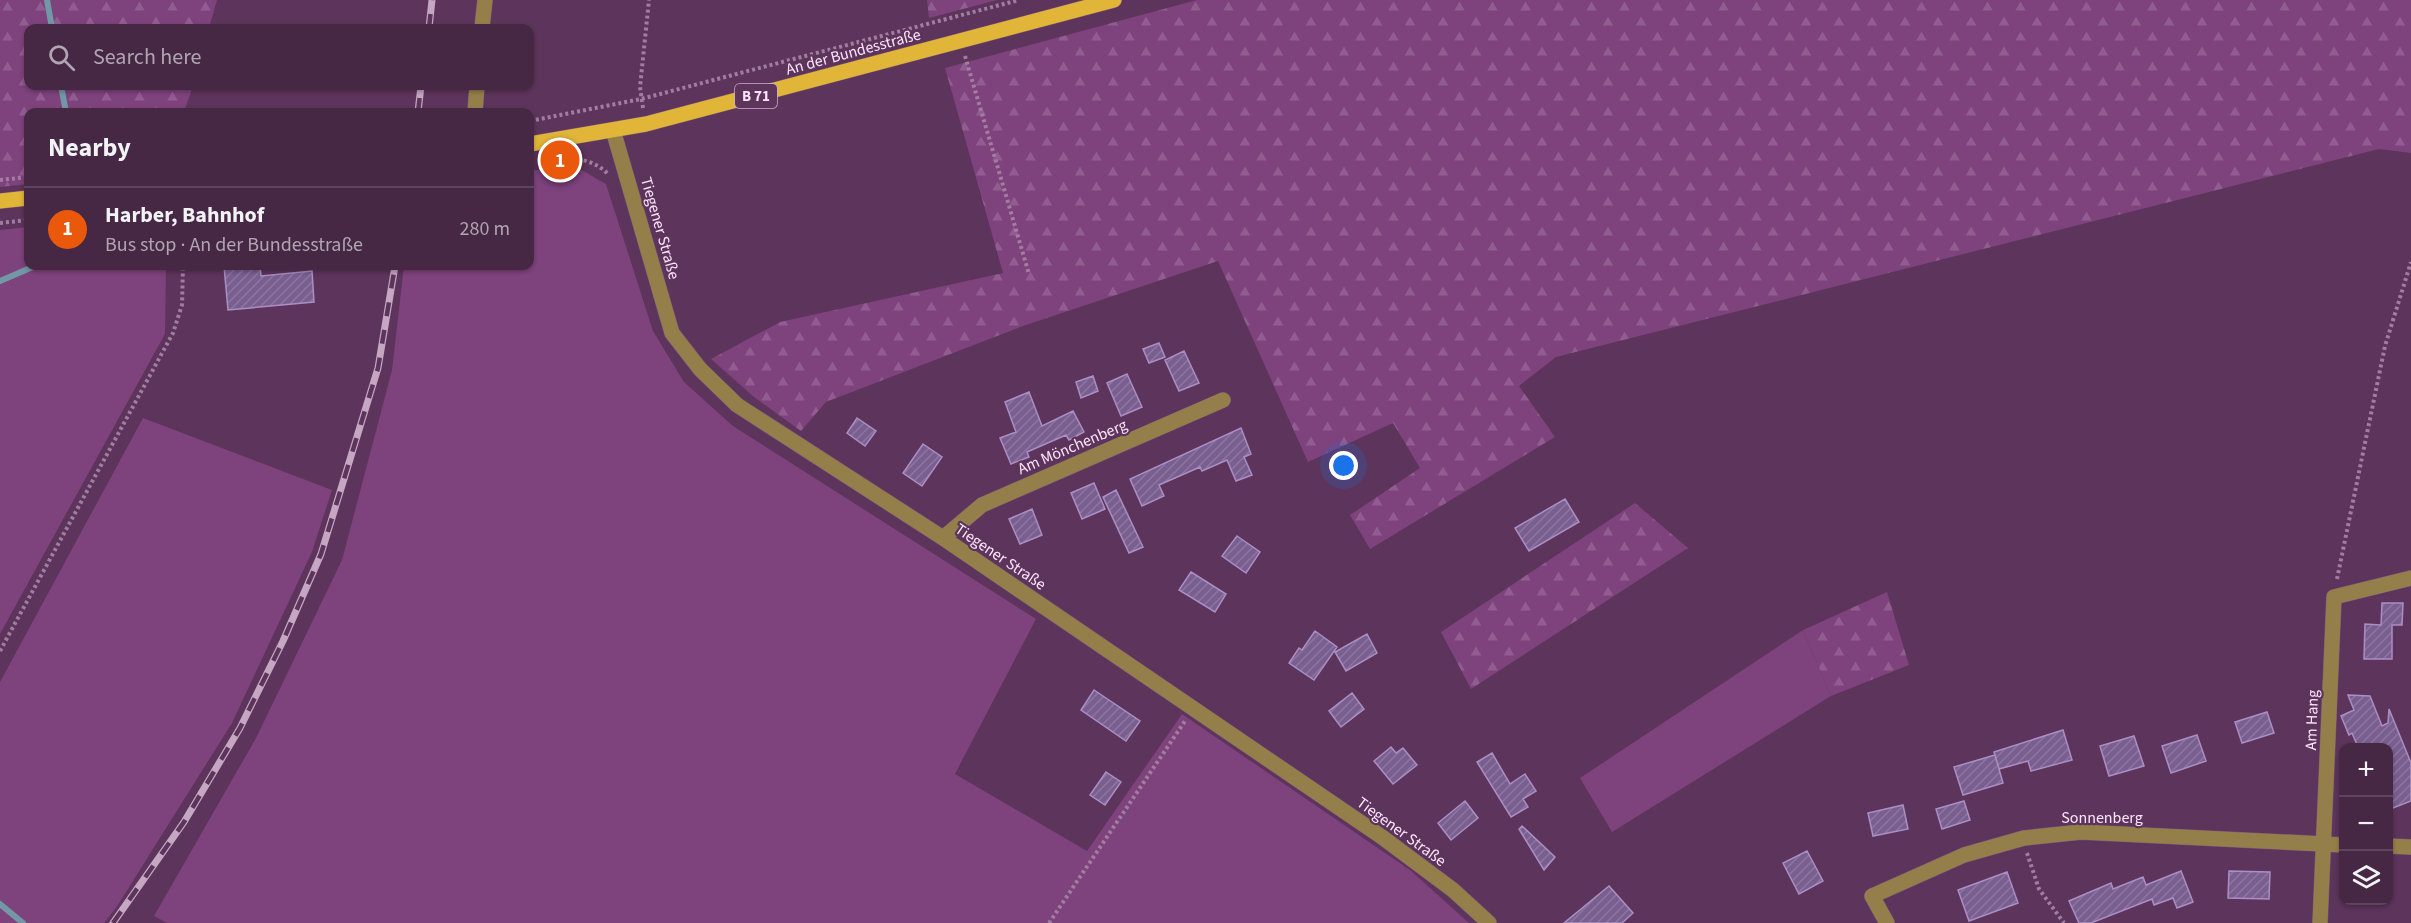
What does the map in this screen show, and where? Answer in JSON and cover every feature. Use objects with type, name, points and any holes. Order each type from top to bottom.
[{"type":"main road","name":"An der Bundesstraße","points":[[534,143],[658,121],[1114,0]]},
{"type":"main road","points":[[0,201],[24,198]]},
{"type":"street","points":[[482,24],[485,0]]},
{"type":"street","points":[[475,108],[477,90]]},
{"type":"street","name":"Tiegener Straße","points":[[613,130],[672,333],[700,369],[737,405],[943,538],[1382,837],[1453,890],[1489,923]]},
{"type":"street","name":"Am Mönchenberg","points":[[943,538],[982,505],[1223,400]]},
{"type":"street","points":[[2334,597],[2411,578]]},
{"type":"street","name":"Am Hang","points":[[2320,923],[2334,597]]},
{"type":"street","name":"Sonnenberg","points":[[1887,923],[1872,896],[1964,855],[2024,838],[2081,832],[2339,845]]},
{"type":"street","points":[[2393,846],[2411,847]]},
{"type":"path","points":[[641,99],[640,87],[649,0]]},
{"type":"path","points":[[534,120],[641,99],[1019,0]]},
{"type":"path","points":[[960,41],[1029,274]]},
{"type":"path","points":[[539,162],[568,158],[590,161],[607,172],[611,179]]},
{"type":"path","points":[[0,180],[24,177]]},
{"type":"path","points":[[0,223],[24,220]]},
{"type":"path","points":[[2334,597],[2385,346],[2411,262]]},
{"type":"path","points":[[0,651],[173,333],[182,305],[183,270]]},
{"type":"path","points":[[1049,923],[1194,708]]},
{"type":"path","points":[[2024,838],[2039,889],[2064,923]]},
{"type":"green space","points":[[0,0],[217,0],[210,24],[24,24],[24,90],[192,90],[185,108],[24,108],[24,184],[0,187]]},
{"type":"green space","points":[[927,0],[997,0],[929,18]]},
{"type":"green space","points":[[1197,0],[2411,0],[2411,153],[2379,149],[1556,357],[1519,386],[1555,437],[1370,549],[1350,515],[1420,468],[1393,423],[1308,462],[1218,261],[1023,326],[826,402],[801,431],[754,397],[711,359],[780,322],[1003,273],[945,68]]},
{"type":"green space","points":[[573,165],[606,184],[653,331],[684,382],[733,426],[1036,619],[955,774],[1087,851],[1182,714],[1410,870],[1469,923],[167,923],[154,916],[256,738],[342,560],[392,370],[404,270],[534,270],[534,170]]},
{"type":"green space","points":[[24,227],[24,270],[166,270],[165,334],[0,634],[0,230]]},
{"type":"green space","points":[[143,418],[332,490],[312,552],[232,723],[116,908],[104,923],[0,923],[0,682]]},
{"type":"green space","points":[[1635,503],[1688,548],[1471,689],[1441,632]]},
{"type":"green space","points":[[1887,592],[1909,665],[1831,696],[1803,630]]},
{"type":"green space","points":[[1803,630],[1831,696],[1612,832],[1580,778]]},
{"type":"building","points":[[224,270],[260,270],[261,276],[312,271],[314,302],[228,310]]},
{"type":"building","points":[[1159,343],[1165,357],[1149,363],[1143,349]]},
{"type":"building","points":[[1184,351],[1199,383],[1179,391],[1165,360]]},
{"type":"building","points":[[1127,374],[1142,407],[1121,416],[1107,383]]},
{"type":"building","points":[[1093,376],[1098,391],[1081,398],[1076,382]]},
{"type":"building","points":[[1029,392],[1042,426],[1073,411],[1084,432],[1069,440],[1066,435],[1027,452],[1029,457],[1011,464],[1000,438],[1016,432],[1005,402]]},
{"type":"building","points":[[857,418],[876,431],[865,446],[847,433]]},
{"type":"building","points":[[1241,428],[1251,454],[1244,457],[1252,475],[1236,481],[1227,460],[1202,471],[1200,467],[1159,485],[1164,496],[1142,506],[1130,479]]},
{"type":"building","points":[[923,444],[942,457],[922,486],[903,473]]},
{"type":"building","points":[[1094,483],[1105,509],[1082,519],[1071,493]]},
{"type":"building","points":[[1116,490],[1143,547],[1129,553],[1103,497]]},
{"type":"building","points":[[1565,499],[1579,522],[1529,551],[1515,528]]},
{"type":"building","points":[[1032,509],[1042,535],[1020,544],[1009,519]]},
{"type":"building","points":[[1237,536],[1260,552],[1246,573],[1222,556]]},
{"type":"building","points":[[1191,572],[1226,594],[1215,612],[1179,590]]},
{"type":"building","points":[[2382,603],[2403,603],[2402,625],[2392,625],[2392,659],[2364,659],[2365,624],[2381,625]]},
{"type":"building","points":[[1315,631],[1337,647],[1314,680],[1289,663],[1299,648],[1302,650]]},
{"type":"building","points":[[1367,634],[1377,653],[1346,671],[1335,652]]},
{"type":"building","points":[[1094,690],[1140,721],[1126,741],[1081,710]]},
{"type":"building","points":[[1352,693],[1364,709],[1341,727],[1329,711]]},
{"type":"building","points":[[2348,695],[2370,696],[2382,726],[2388,723],[2389,709],[2411,763],[2411,801],[2393,808],[2393,743],[2356,743],[2352,733],[2349,735],[2341,716],[2354,710]]},
{"type":"building","points":[[2267,712],[2274,733],[2242,743],[2235,722]]},
{"type":"building","points":[[2063,730],[2072,760],[2031,771],[2028,761],[1999,769],[1994,752]]},
{"type":"building","points":[[2197,735],[2206,761],[2171,773],[2162,746]]},
{"type":"building","points":[[2134,736],[2144,766],[2109,776],[2100,746]]},
{"type":"building","points":[[1391,747],[1396,753],[1403,748],[1417,765],[1393,784],[1374,761]]},
{"type":"building","points":[[1492,753],[1510,784],[1525,774],[1536,791],[1523,799],[1528,807],[1511,817],[1477,762]]},
{"type":"building","points":[[1995,755],[2003,783],[1963,795],[1954,767]]},
{"type":"building","points":[[1106,772],[1121,782],[1105,805],[1090,795]]},
{"type":"building","points":[[1465,801],[1478,818],[1451,840],[1438,823]]},
{"type":"building","points":[[1964,801],[1970,820],[1942,829],[1936,809]]},
{"type":"building","points":[[1903,805],[1908,829],[1873,836],[1868,813]]},
{"type":"building","points":[[1522,826],[1555,857],[1544,870],[1519,829]]},
{"type":"building","points":[[1807,851],[1823,881],[1799,894],[1783,863]]},
{"type":"building","points":[[2181,871],[2193,902],[2177,908],[2173,898],[2154,905],[2152,899],[2091,923],[2079,923],[2069,901],[2111,883],[2113,889],[2143,877],[2146,885]]},
{"type":"building","points":[[2229,871],[2270,872],[2269,899],[2228,898]]},
{"type":"building","points":[[2007,872],[2018,903],[1969,921],[1958,890]]},
{"type":"building","points":[[1609,886],[1633,913],[1622,923],[1564,923]]},
{"type":"waterway","points":[[47,0],[51,24]]},
{"type":"waterway","points":[[62,90],[65,108]]},
{"type":"waterway","points":[[0,281],[26,270]]},
{"type":"waterway","points":[[0,904],[23,923]]},
{"type":"railway","points":[[429,24],[432,0]]},
{"type":"railway","points":[[418,108],[421,90]]},
{"type":"railway","points":[[113,923],[184,822],[240,728],[283,641],[321,554],[378,368],[394,270]]},
{"type":"place","name":"Harber, Bahnhof","points":[[560,160]]}]
